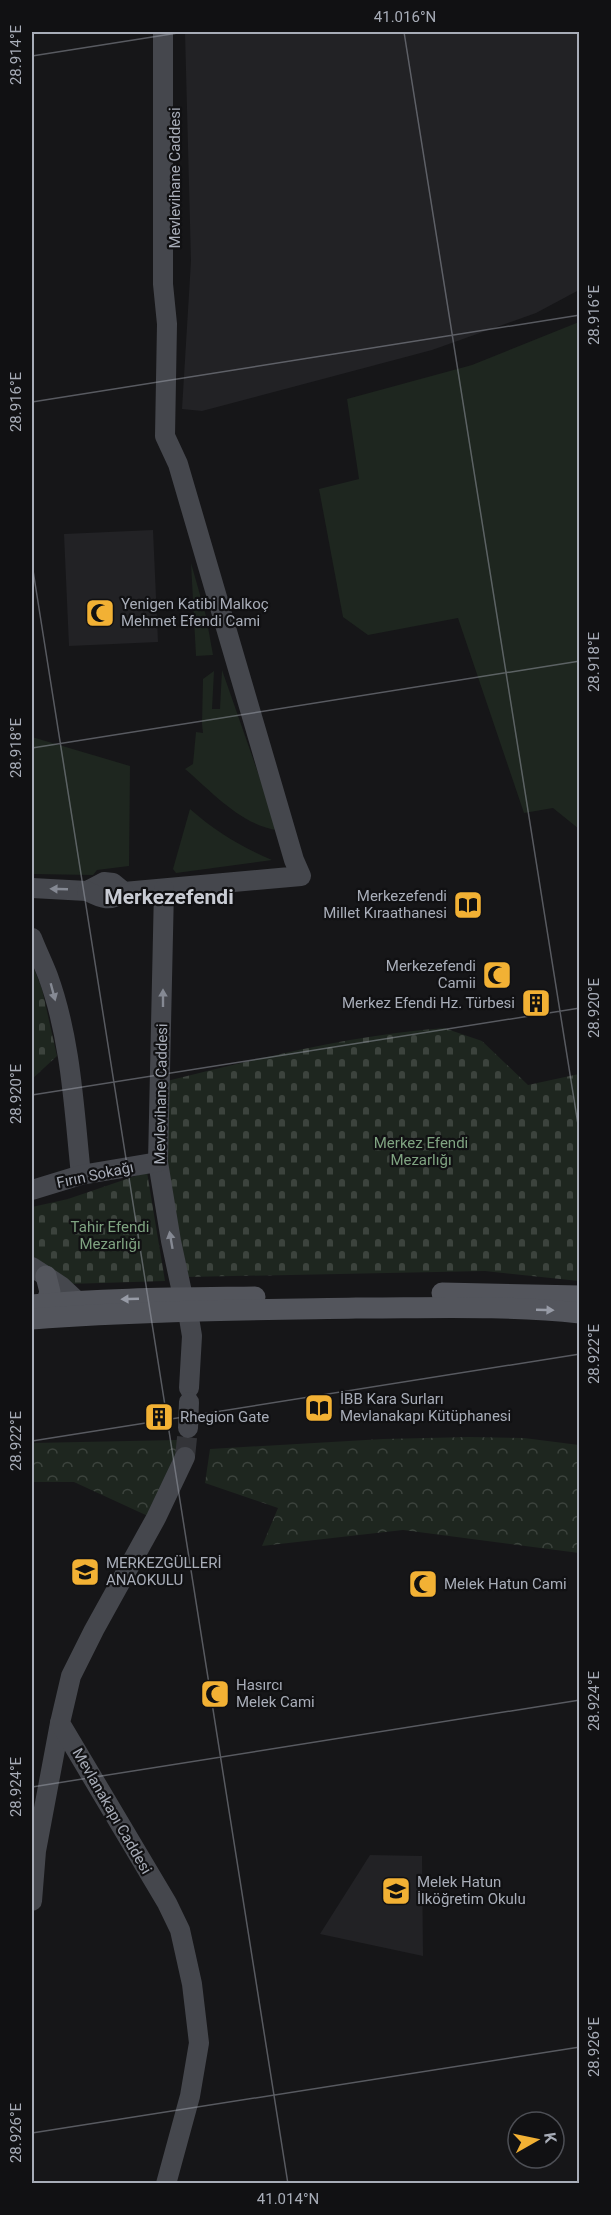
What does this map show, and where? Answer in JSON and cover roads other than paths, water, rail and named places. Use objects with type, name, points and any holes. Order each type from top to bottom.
[{"type":"main road","points":[[39,1271],[50,1292],[39,1304]]},
{"type":"main road","points":[[39,1304],[82,1309],[466,1292],[579,1296]]},
{"type":"main road","points":[[186,1305],[508,1308],[579,1313]]},
{"type":"main road","points":[[32,1319],[82,1309]]},
{"type":"street","name":"Mevlevihane Caddesi","points":[[163,32],[163,284],[167,324],[165,436],[178,464],[291,849],[301,876],[164,889],[158,1162],[171,1240],[186,1305]]},
{"type":"street","name":"Mevlevihane Caddesi","points":[[167,324],[174,278],[176,219],[174,32]]},
{"type":"street","points":[[32,888],[87,891],[109,900],[124,892],[164,889]]},
{"type":"street","points":[[32,938],[48,976],[60,1018],[69,1069],[81,1175]]},
{"type":"street","name":"Fırın Sokağı","points":[[32,1190],[81,1175],[158,1162]]},
{"type":"street","points":[[39,1271],[61,1286],[82,1309]]},
{"type":"street","points":[[186,1305],[192,1336],[188,1428]]},
{"type":"street","points":[[32,1901],[36,1851],[71,1676],[156,1518],[185,1458]]},
{"type":"street","name":"Mevlanakapı Caddesi","points":[[60,1723],[180,1930],[192,1984],[200,2043],[190,2096],[166,2184]]},
{"type":"tunnel","points":[[185,1457],[188,1428]]},
{"type":"place","name":"Yenigen Katibi Malkoç Mehmet Efendi Cami","points":[[100,613]]},
{"type":"place","name":"Merkezefendi Millet Kıraathanesi","points":[[468,905]]},
{"type":"place","name":"Merkezefendi Camii","points":[[497,975]]},
{"type":"place","name":"Merkez Efendi Hz. Türbesi","points":[[536,1003]]},
{"type":"place","name":"İBB Kara Surları Mevlanakapı Kütüphanesi","points":[[319,1408]]},
{"type":"place","name":"Rhegion Gate","points":[[159,1417]]},
{"type":"place","name":"MERKEZGÜLLERİ ANAOKULU","points":[[85,1572]]},
{"type":"place","name":"Melek Hatun Cami","points":[[423,1584]]},
{"type":"place","name":"Hasırcı Melek Cami","points":[[215,1694]]},
{"type":"place","name":"Melek Hatun İlköğretim Okulu","points":[[396,1891]]},
{"type":"district","name":"Merkezefendi","points":[[169,897]]},
{"type":"park label","name":"Merkez Efendi Mezarlığı","points":[[421,1152]]},
{"type":"park label","name":"Tahir Efendi Mezarlığı","points":[[110,1236]]}]
